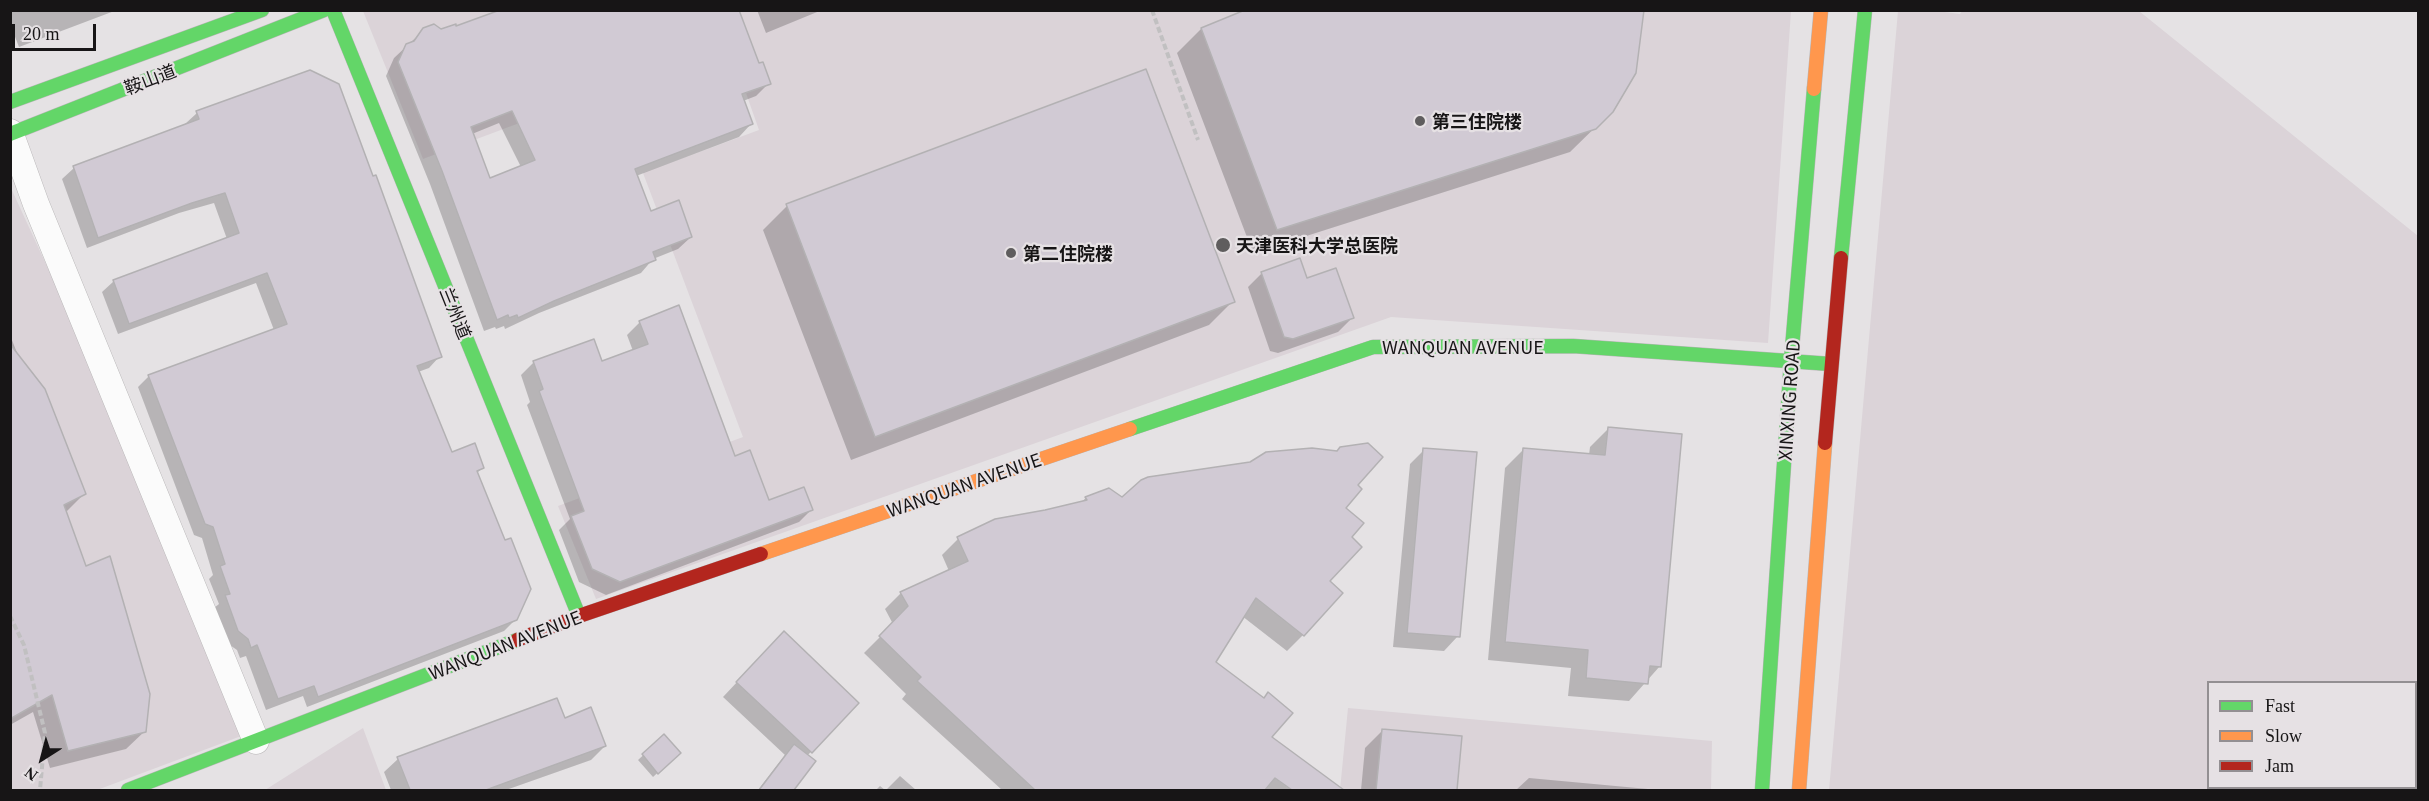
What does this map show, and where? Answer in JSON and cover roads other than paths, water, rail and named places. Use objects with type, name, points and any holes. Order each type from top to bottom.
[{"type":"street","points":[[10,102],[262,10]]},
{"type":"street","name":"鞍山道","points":[[11,133],[324,10]]},
{"type":"street","name":"兰州道","points":[[333,10],[579,616]]},
{"type":"street","name":"XINXING ROAD","points":[[1762,790],[1791,360],[1821,10]]},
{"type":"street","points":[[1800,790],[1831,364],[1865,10]]},
{"type":"street","points":[[11,133],[36,204],[256,741]]},
{"type":"street","name":"WANQUAN AVENUE","points":[[128,790],[579,616],[1373,347],[1573,346],[1831,364]]},
{"type":"place","name":"第三住院楼","points":[[1420,121]]},
{"type":"place","name":"天津医科大学总医院","points":[[1223,245]]},
{"type":"place","name":"第二住院楼","points":[[1011,253]]}]
